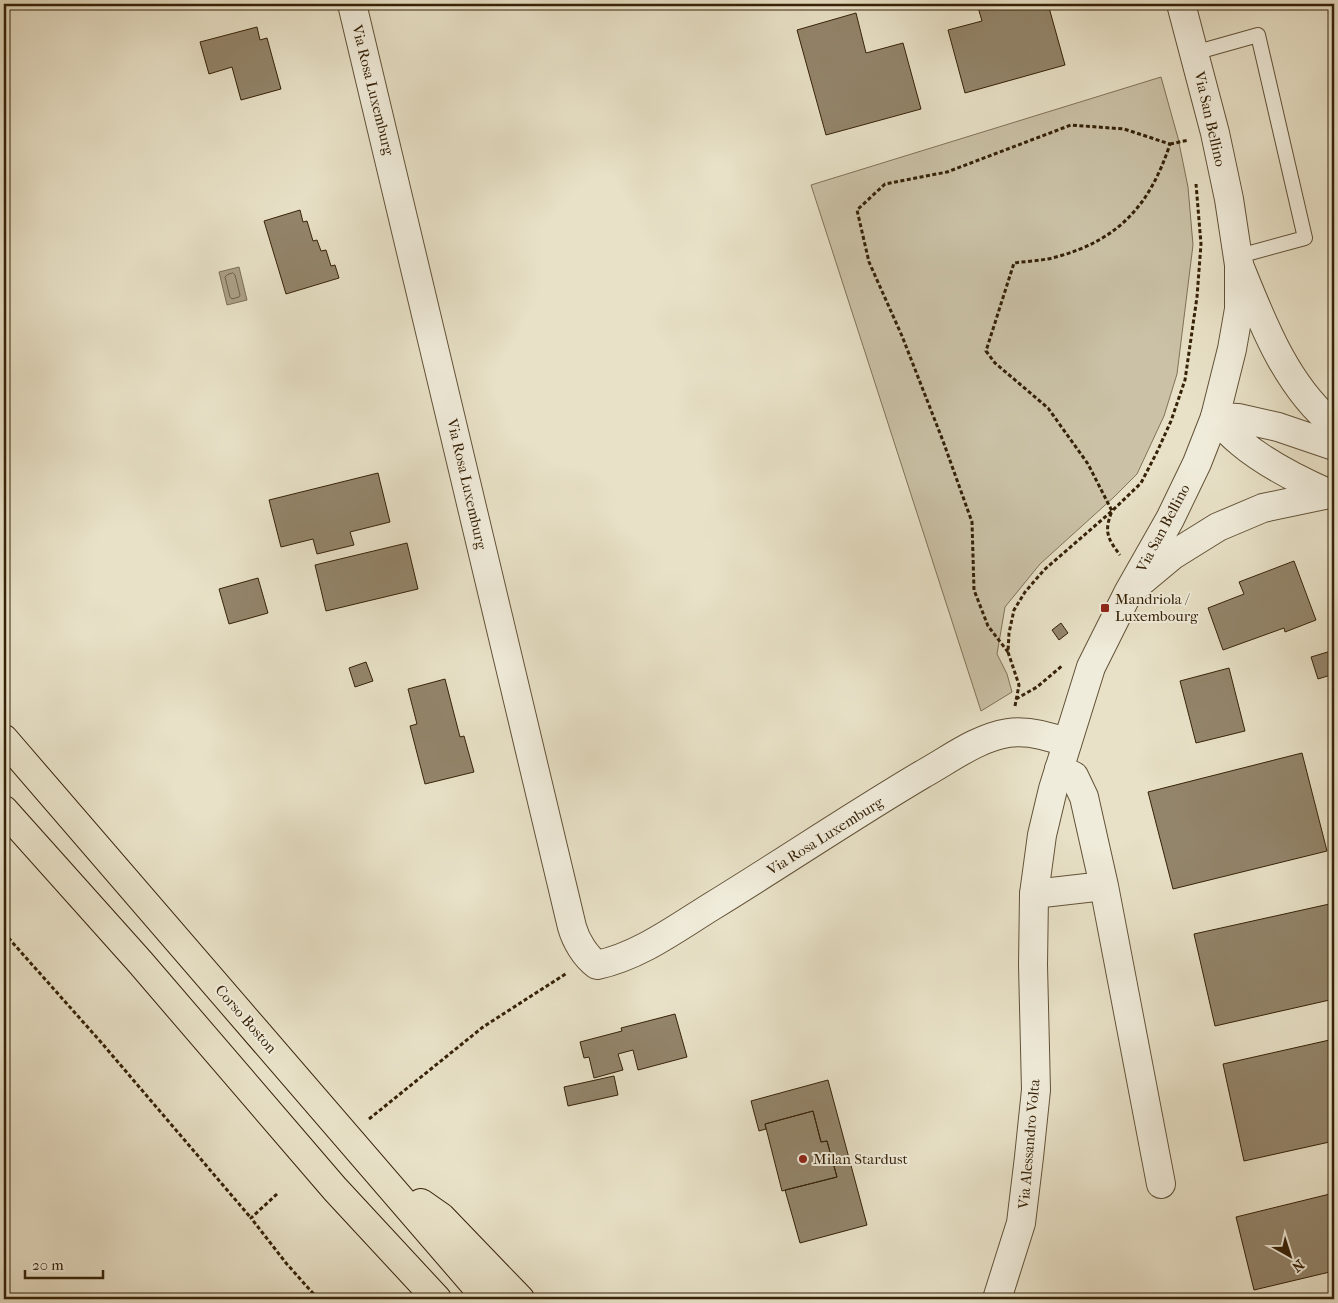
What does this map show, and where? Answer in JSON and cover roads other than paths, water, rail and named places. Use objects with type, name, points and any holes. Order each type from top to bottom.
[{"type":"highway","name":"Corso Boston","points":[[4,740],[487,1299]]},
{"type":"highway","points":[[4,810],[140,962],[335,1189],[437,1299]]},
{"type":"highway","points":[[372,1167],[440,1217],[520,1299]]},
{"type":"street","name":"Via Rosa Luxemburg","points":[[352,4],[572,927],[575,938],[590,960],[597,965],[614,962],[644,947],[801,852],[901,787],[984,740],[1010,733],[1046,735],[1068,742]]},
{"type":"street","name":"Via San Bellino","points":[[1128,593],[1198,463],[1215,417],[1239,309],[1239,261],[1229,199],[1215,133],[1181,4]]},
{"type":"street","name":"Via San Bellino","points":[[1239,261],[1258,314],[1283,361],[1300,390],[1321,414],[1334,425]]},
{"type":"street","name":"Via San Bellino","points":[[1215,417],[1239,441],[1268,463],[1308,485],[1332,493]]},
{"type":"street","points":[[1215,417],[1238,418],[1278,427],[1334,446]]},
{"type":"street","name":"Via San Bellino","points":[[1128,593],[1173,555],[1218,527],[1263,508],[1332,493]]},
{"type":"street","name":"Via Alessandro Volta","points":[[997,1299],[1021,1224],[1036,1090],[1034,894],[1042,835],[1059,769],[1092,667],[1128,593]]},
{"type":"street","points":[[1059,769],[1074,776],[1084,796],[1104,886],[1161,1184]]},
{"type":"street","points":[[1034,894],[1104,886]]},
{"type":"lane","points":[[1194,53],[1258,35],[1305,238],[1239,261]]},
{"type":"water","points":[[239,267],[247,300],[227,305],[219,272]]},
{"type":"place","name":"Mandriola / Luxembourg","points":[[1105,608]]},
{"type":"place","name":"Milan Stardust","points":[[803,1159]]}]
